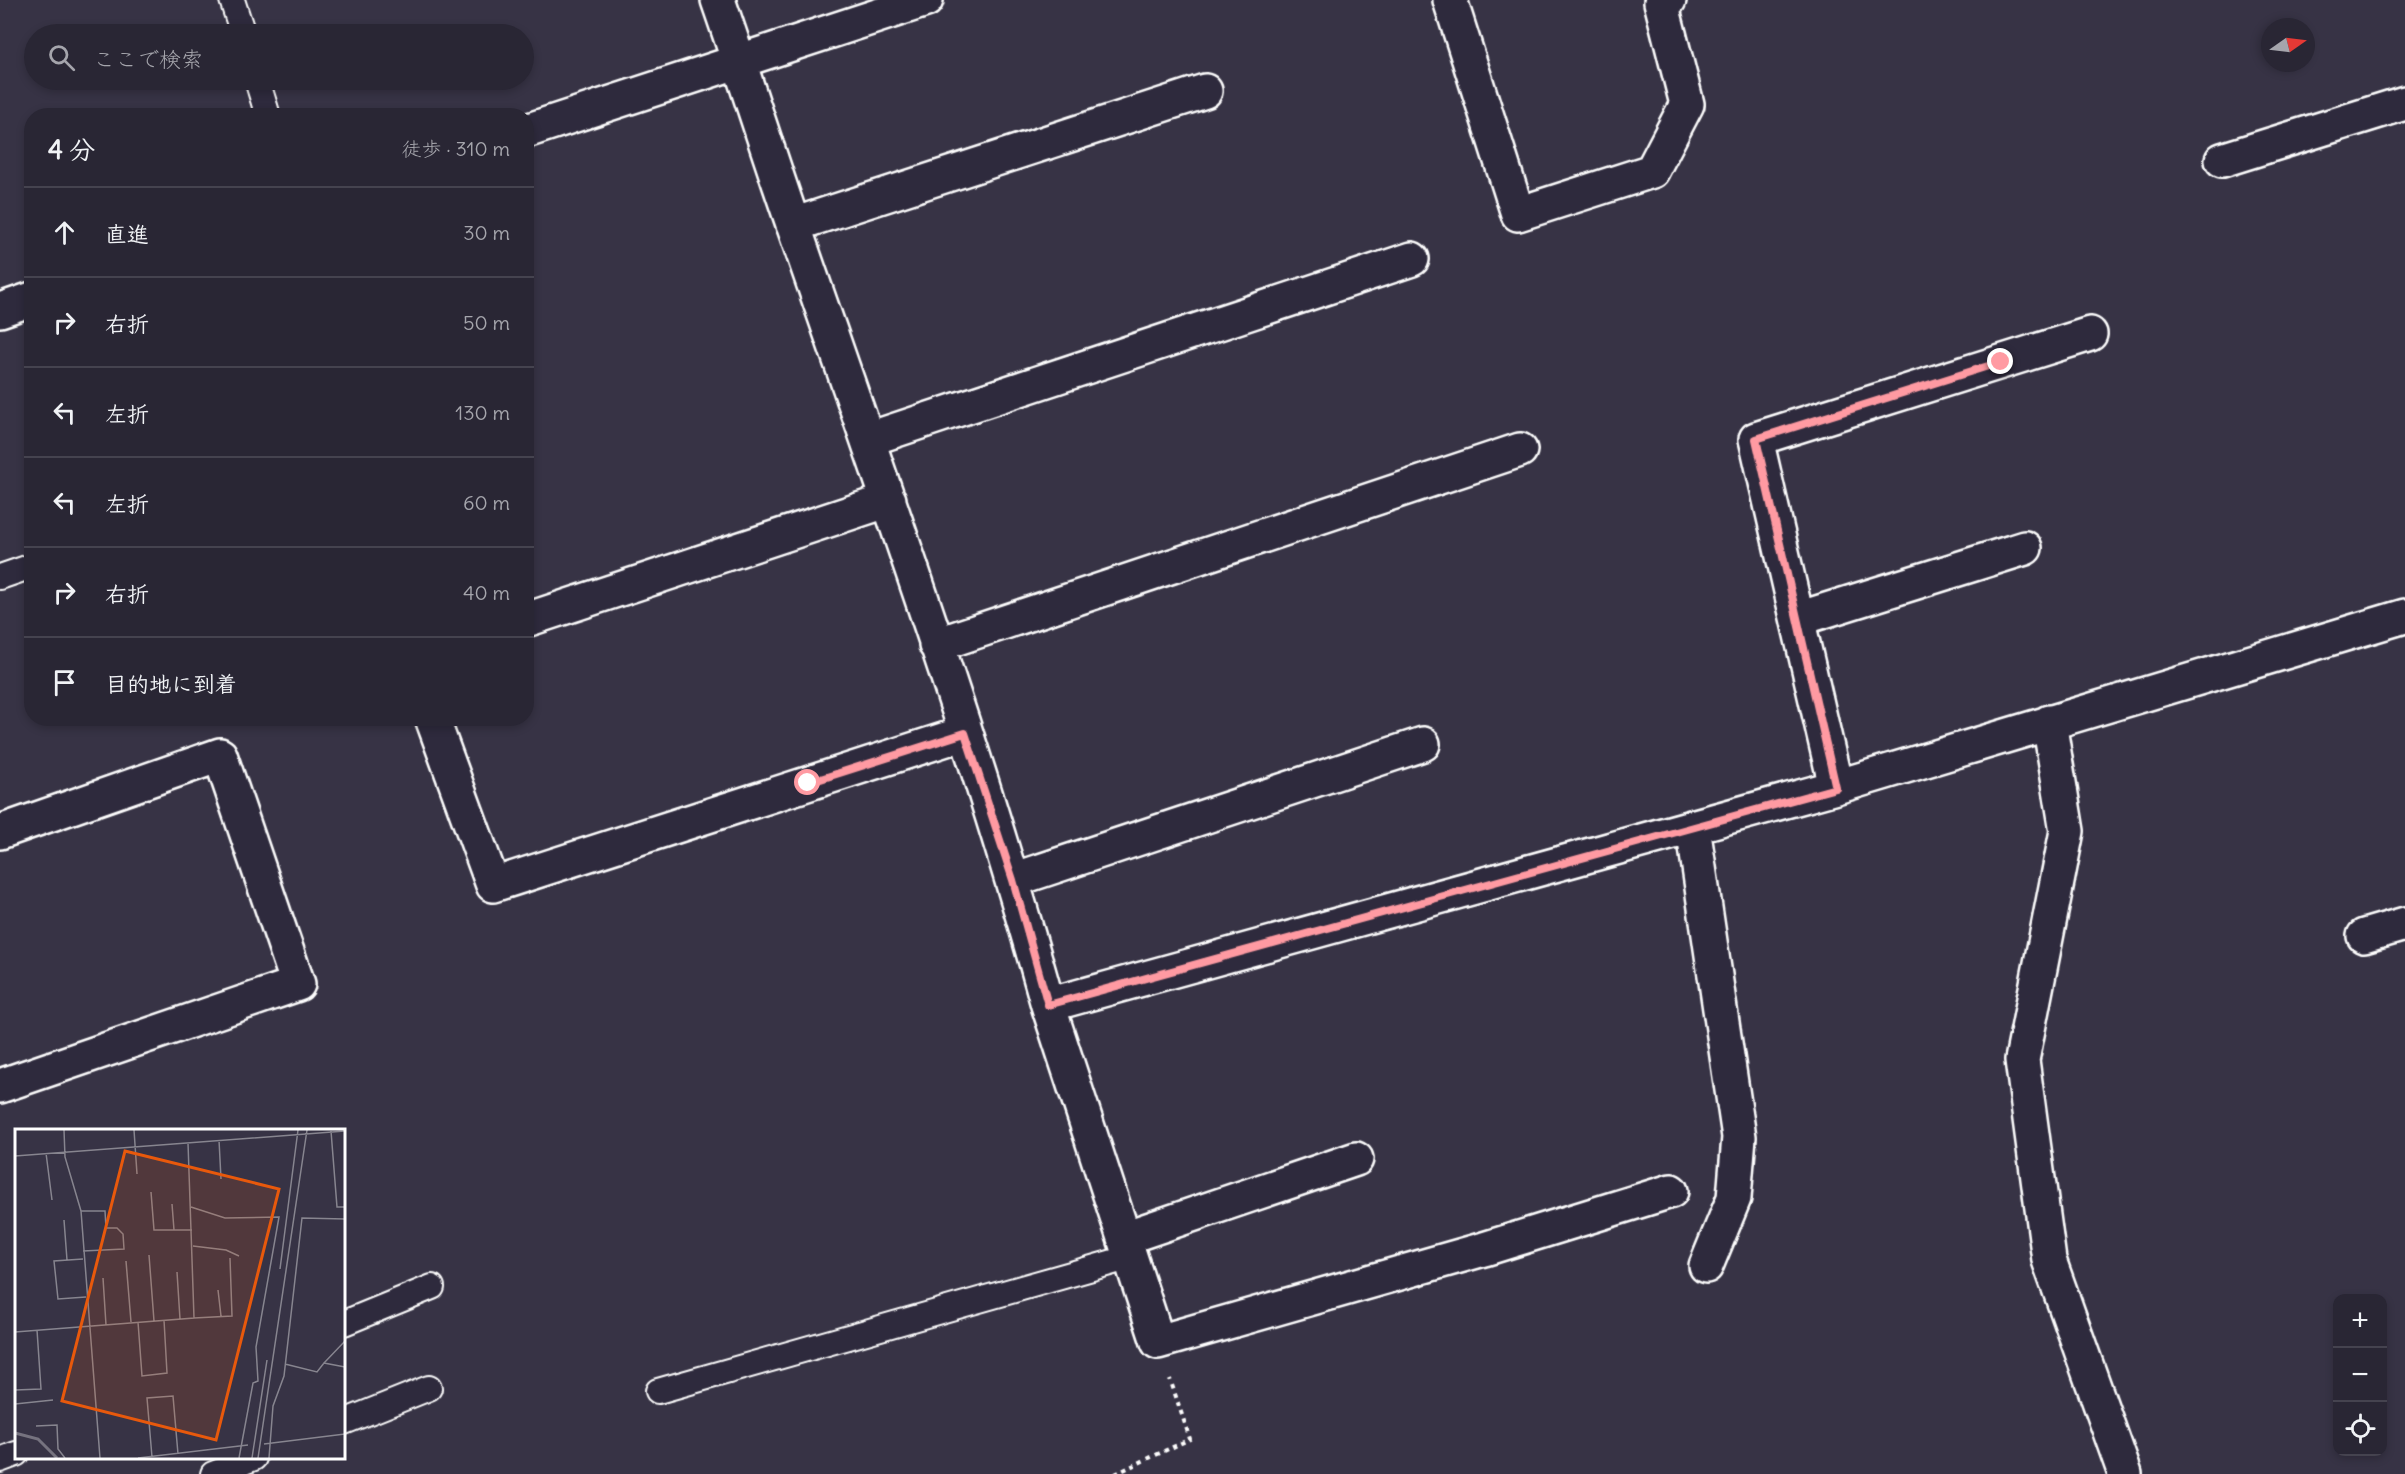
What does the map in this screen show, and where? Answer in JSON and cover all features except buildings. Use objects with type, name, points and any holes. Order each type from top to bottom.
[{"type":"street","points":[[718,0],[793,225],[869,439],[1013,880],[1048,1005],[1158,1342],[1484,1249],[1671,1191]]},
{"type":"street","points":[[534,128],[926,0]]},
{"type":"street","points":[[1450,0],[1518,214],[1652,171],[1687,104],[1662,2],[1669,0]]},
{"type":"street","points":[[793,225],[1205,91]]},
{"type":"street","points":[[2222,159],[2405,103]]},
{"type":"street","points":[[869,439],[1412,259]]},
{"type":"street","points":[[0,310],[24,302]]},
{"type":"street","points":[[1836,788],[1756,439],[2090,334]]},
{"type":"street","points":[[936,645],[1521,450]]},
{"type":"street","points":[[534,617],[889,500]]},
{"type":"street","points":[[1798,619],[2025,548]]},
{"type":"street","points":[[1048,1005],[1836,788],[2405,616]]},
{"type":"street","points":[[2049,722],[2067,831],[2022,1060],[2049,1260],[2125,1474]]},
{"type":"street","points":[[435,726],[493,885],[965,733]]},
{"type":"street","points":[[1013,880],[1423,744]]},
{"type":"street","points":[[0,832],[220,755],[298,984],[0,1086]]},
{"type":"street","points":[[1693,827],[1739,1137],[1734,1198],[1706,1266]]},
{"type":"street","points":[[2364,936],[2405,924]]},
{"type":"street","points":[[1127,1248],[1356,1159]]},
{"type":"lane","points":[[232,0],[240,24]]},
{"type":"lane","points":[[260,90],[266,108]]},
{"type":"lane","points":[[0,577],[24,569]]},
{"type":"lane","points":[[658,1391],[1127,1248]]},
{"type":"lane","points":[[345,1323],[432,1287]]},
{"type":"lane","points":[[345,1422],[429,1388]]},
{"type":"lane","points":[[0,1460],[15,1454]]},
{"type":"lane","points":[[213,1474],[251,1459]]},
{"type":"path","points":[[1115,1474],[1190,1439],[1158,1342]]},
{"type":"route","points":[[808,783],[965,733],[1013,880],[1048,1005],[1836,788],[1756,439],[2001,362]]}]
